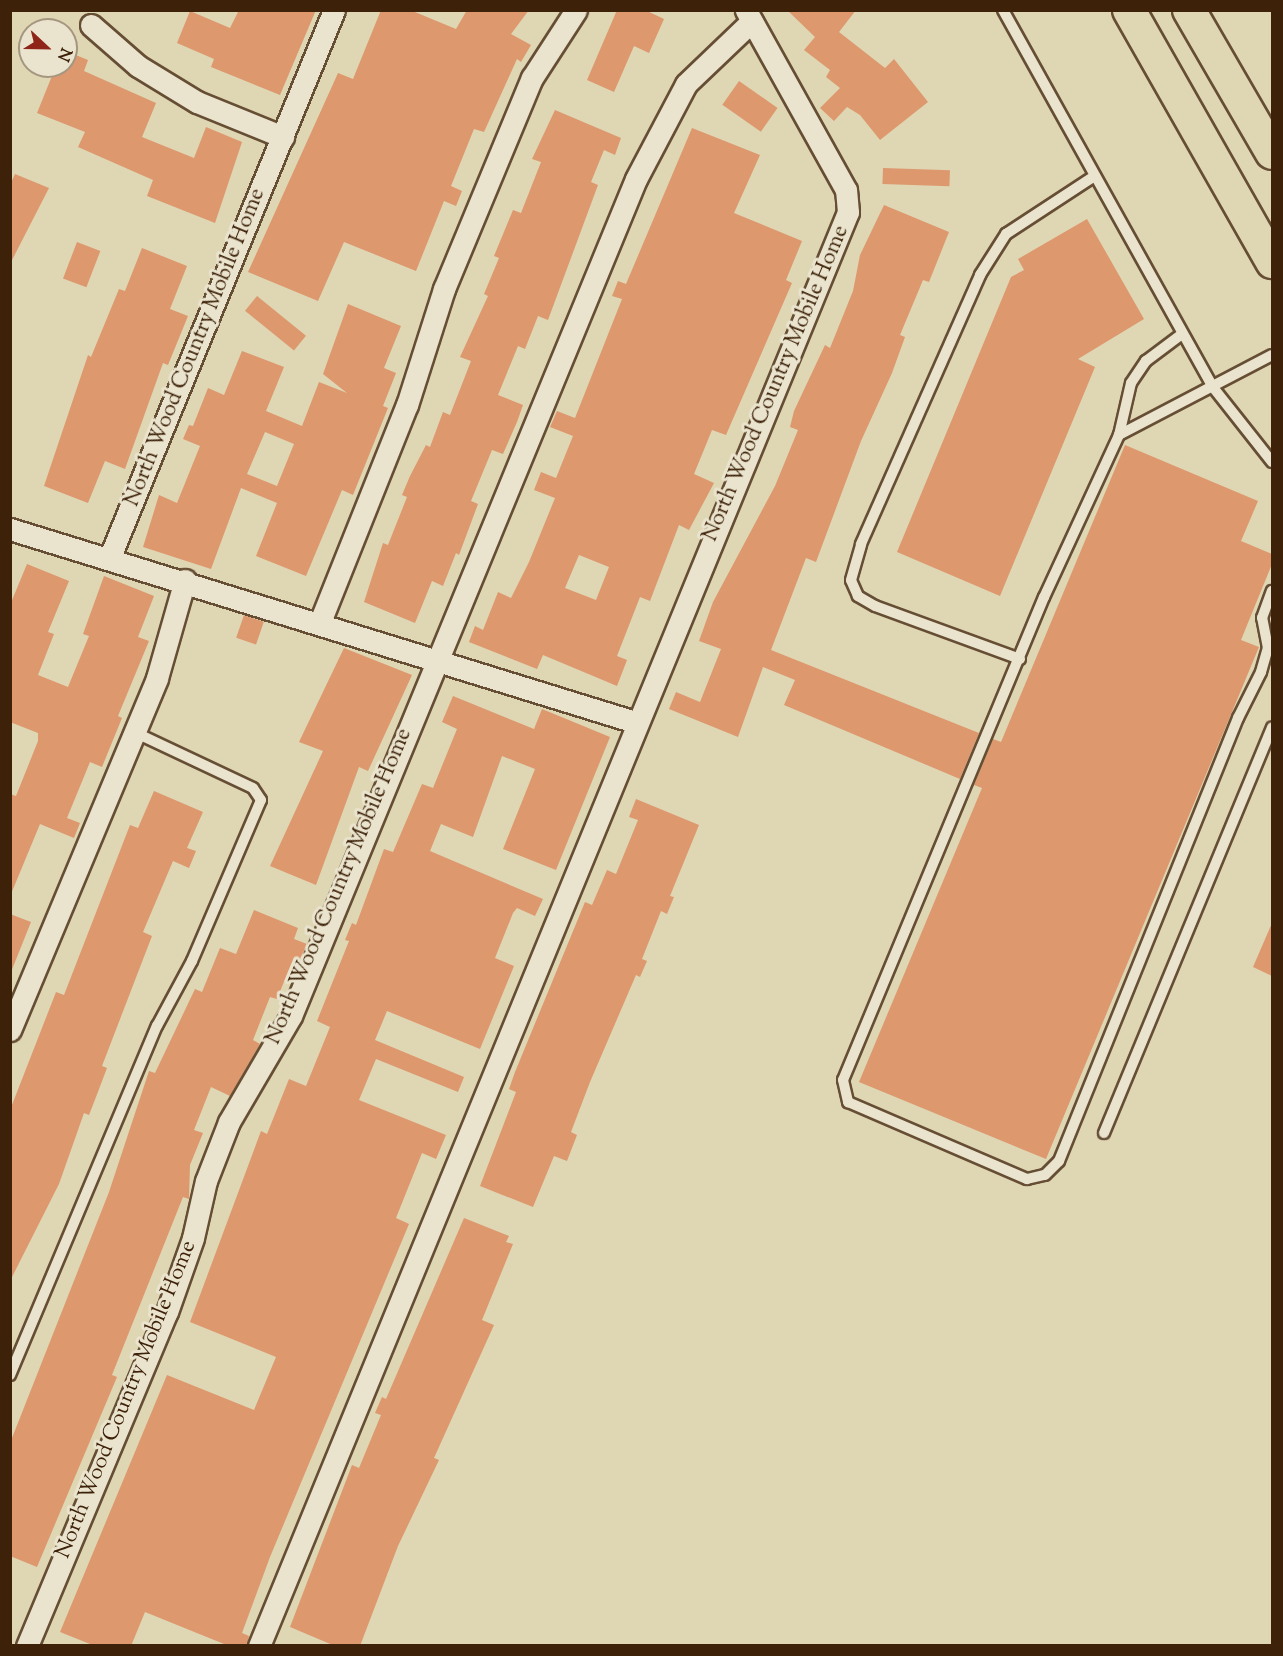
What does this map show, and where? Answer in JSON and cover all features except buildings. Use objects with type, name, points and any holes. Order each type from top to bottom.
[{"type":"main road","points":[[1129,10],[1272,262]]},
{"type":"main road","points":[[1189,10],[1268,136]]},
{"type":"street","name":"North Wood Country Mobile Home","points":[[109,559],[334,10]]},
{"type":"street","points":[[320,622],[407,405],[444,289],[532,78],[576,10]]},
{"type":"street","name":"North Wood Country Mobile Home","points":[[27,1646],[167,1312],[193,1238],[206,1181],[225,1131],[291,1016],[435,659],[665,116],[706,61],[749,16],[846,190],[848,212],[635,722],[259,1646]]},
{"type":"street","points":[[92,25],[138,66],[197,102],[283,137]]},
{"type":"street","points":[[10,529],[185,580],[635,722]]},
{"type":"street","points":[[10,1030],[157,678],[185,580]]},
{"type":"lane","points":[[1003,10],[1093,177],[1212,387],[1272,462]]},
{"type":"lane","points":[[1020,659],[875,606],[858,596],[851,580],[861,544],[980,275],[1006,234],[1093,177]]},
{"type":"lane","points":[[1182,334],[1146,361],[1131,383],[1119,435],[1020,659],[843,1080],[848,1102],[858,1109],[1027,1179],[1046,1175],[1059,1161],[1082,1109],[1238,718],[1261,672],[1268,648],[1262,618],[1272,591]]},
{"type":"lane","points":[[1119,435],[1272,354]]},
{"type":"lane","points":[[1104,1132],[1272,727]]},
{"type":"lane","points":[[10,1375],[157,1026],[192,962],[261,800],[253,788],[134,732]]}]
